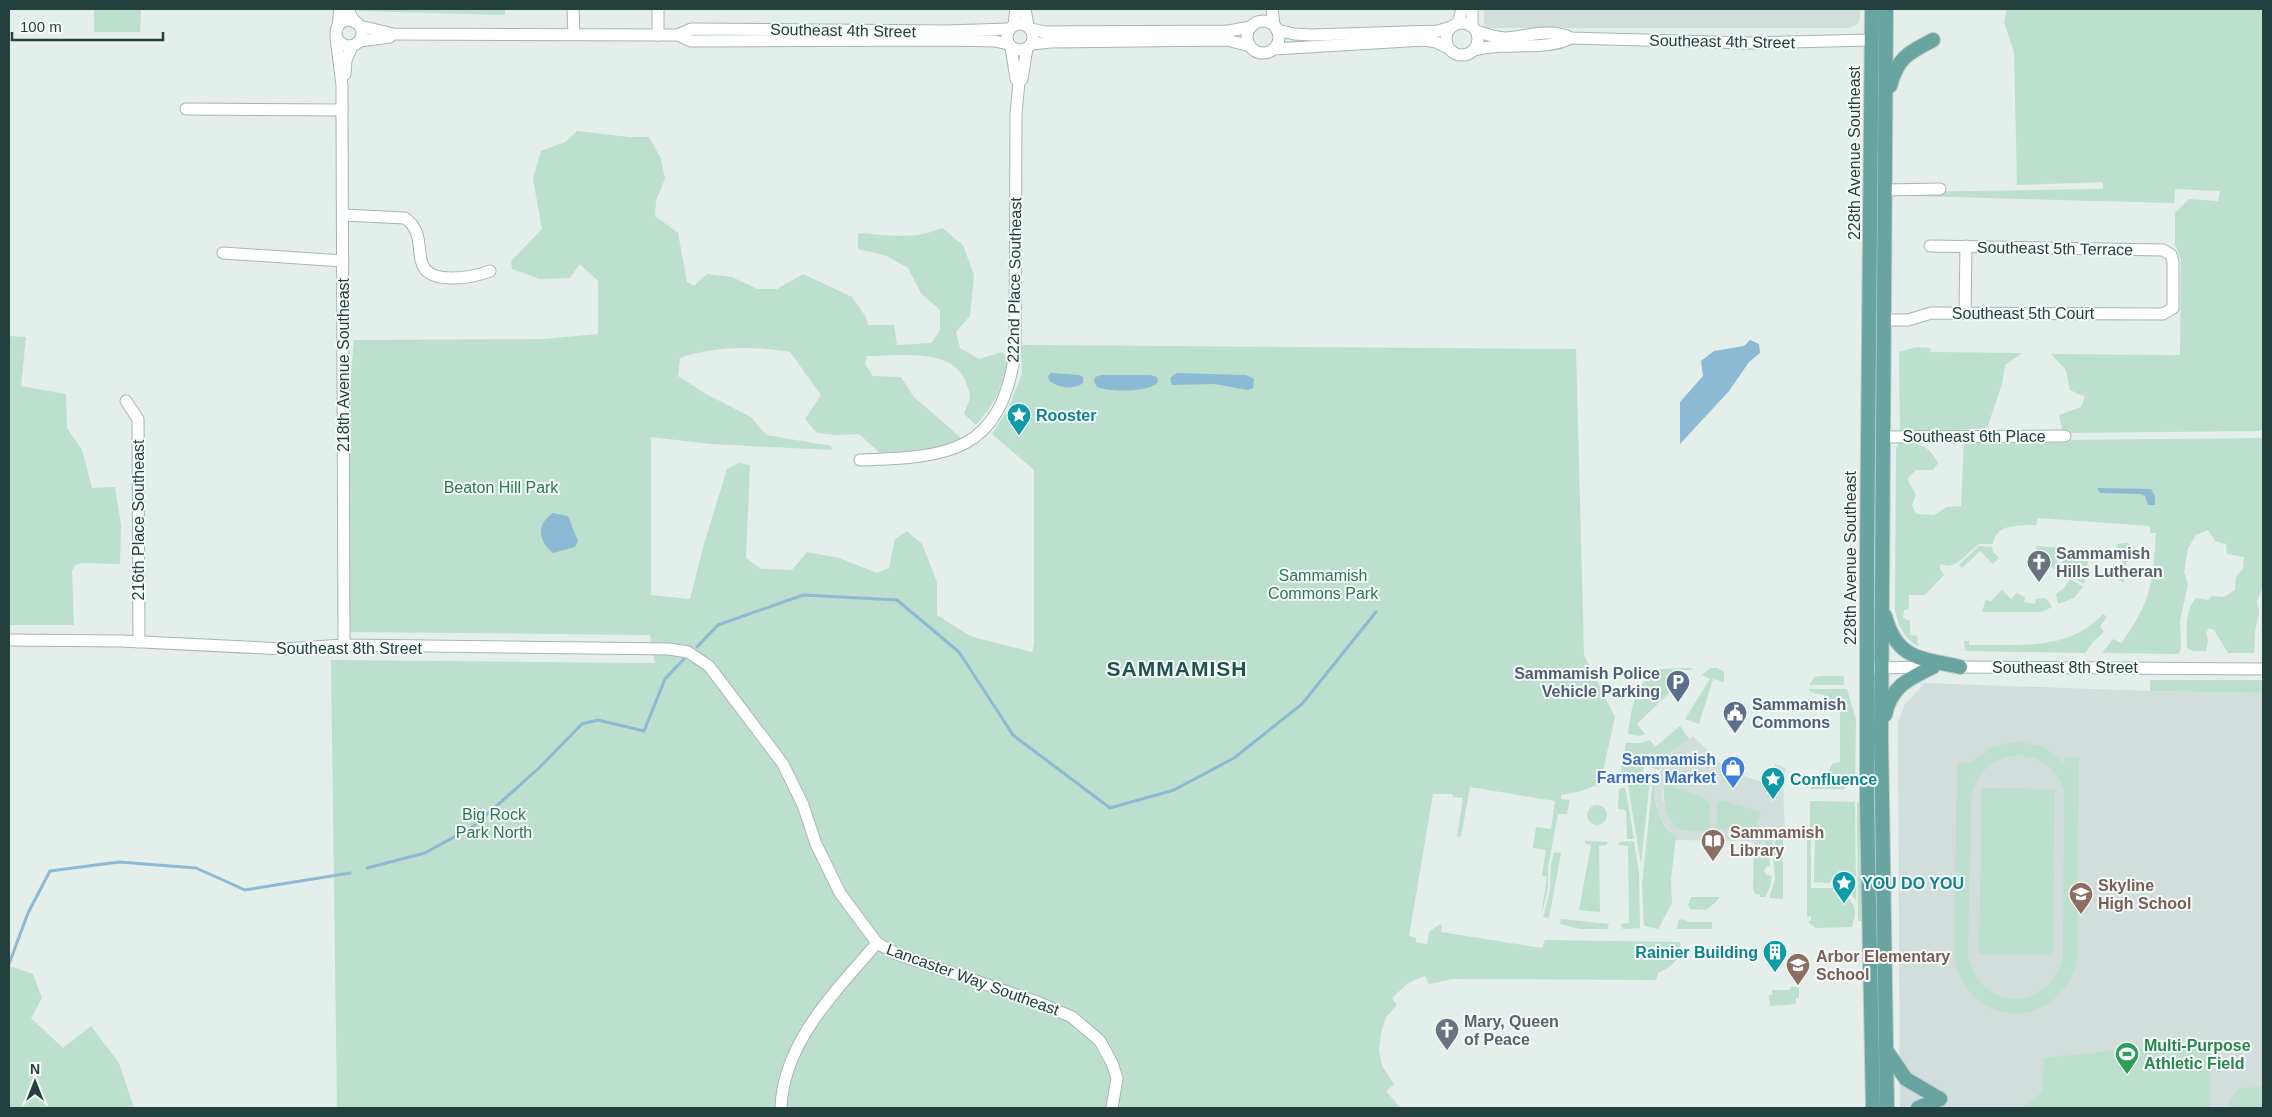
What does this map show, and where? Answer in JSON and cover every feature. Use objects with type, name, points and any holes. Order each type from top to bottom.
[{"type":"main road","name":"228th Avenue Southeast","points":[[1872,9],[1867,668],[1873,1108]]},
{"type":"main road","name":"228th Avenue Southeast","points":[[1886,9],[1884,437],[1880,737],[1887,1108]]},
{"type":"main road","points":[[1885,124],[1889,89],[1895,69],[1902,57],[1933,40]]},
{"type":"main road","points":[[1881,603],[1889,631],[1898,645],[1916,656],[1960,667]]},
{"type":"main road","points":[[1880,737],[1886,707],[1895,690],[1904,682],[1934,667]]},
{"type":"main road","points":[[1886,1050],[1906,1079],[1940,1099],[1918,1108]]},
{"type":"street","points":[[340,9],[336,38],[342,44],[356,43],[362,36],[348,9]]},
{"type":"street","points":[[574,9],[574,34]]},
{"type":"street","points":[[658,9],[658,35]]},
{"type":"street","points":[[1016,9],[1012,27],[1006,36],[1010,45],[1019,50],[1050,42],[1227,40],[1250,46],[1264,53],[1274,48],[1424,40],[1436,42],[1457,54],[1463,55],[1474,50],[1478,42],[1472,9]]},
{"type":"street","points":[[1025,9],[1033,38],[1029,46]]},
{"type":"street","points":[[1250,46],[1247,36],[1261,9]]},
{"type":"street","points":[[1272,9],[1279,40],[1274,48]]},
{"type":"street","points":[[1448,48],[1446,38],[1462,9]]},
{"type":"street","points":[[338,26],[347,21],[357,24]]},
{"type":"street","points":[[1012,27],[1020,23],[1045,32],[1228,31],[1265,21],[1294,34],[1312,35],[1438,32],[1454,25],[1474,28]]},
{"type":"street","name":"Southeast 4th Street","points":[[357,24],[393,34],[678,35],[691,29],[946,31],[1012,27]]},
{"type":"street","name":"Southeast 4th Street","points":[[1474,28],[1505,38],[1536,33],[1561,34],[1571,38],[1747,42],[1872,40]]},
{"type":"street","name":"Southeast 4th Street","points":[[356,43],[390,37],[393,34]]},
{"type":"street","name":"Southeast 4th Street","points":[[678,35],[691,41],[954,40],[995,41],[1010,45]]},
{"type":"street","name":"218th Avenue Southeast","points":[[336,38],[342,85],[344,645]]},
{"type":"street","name":"Southeast 4th Street","points":[[1474,50],[1506,45],[1561,44],[1571,38]]},
{"type":"street","name":"218th Avenue Southeast","points":[[342,85],[345,80],[346,60],[356,43]]},
{"type":"street","name":"222nd Place Southeast","points":[[1010,45],[1014,54],[1016,79],[1019,82]]},
{"type":"street","name":"222nd Place Southeast","points":[[860,460],[937,455],[954,450],[976,437],[990,422],[1000,409],[1007,392],[1015,353],[1016,114],[1019,82],[1022,79],[1029,46]]},
{"type":"street","points":[[186,109],[342,110]]},
{"type":"street","points":[[1885,190],[1940,189]]},
{"type":"street","points":[[343,214],[405,218],[418,232],[420,261],[428,272],[434,276],[470,277],[490,271]]},
{"type":"street","name":"Southeast 5th Terrace","points":[[1930,246],[2158,249],[2171,255],[2173,262],[2173,304],[2171,310],[2163,314]]},
{"type":"street","points":[[1965,313],[1966,246]]},
{"type":"street","points":[[223,253],[343,261]]},
{"type":"street","name":"Southeast 5th Court","points":[[1884,320],[1908,320],[1925,313],[2163,314]]},
{"type":"street","name":"216th Place Southeast","points":[[126,401],[138,419],[139,642]]},
{"type":"street","name":"Southeast 6th Place","points":[[1884,437],[2065,436]]},
{"type":"street","name":"Southeast 8th Street","points":[[9,640],[139,642],[284,649],[344,645],[669,649],[688,652]]},
{"type":"street","name":"Lancaster Way Southeast","points":[[688,652],[709,666],[783,764],[803,805],[811,831],[832,877],[852,912],[877,943],[897,954],[1037,1002],[1072,1018],[1100,1041],[1112,1063],[1117,1078],[1112,1108]]},
{"type":"street","name":"Southeast 8th Street","points":[[1867,668],[2263,669]]},
{"type":"street","points":[[782,1108],[790,1065],[810,1026],[877,943]]},
{"type":"shaded area","points":[[1484,9],[1860,9],[1860,19],[1858,24],[1849,28],[1484,28]]},
{"type":"shaded area","name":"Skyline High School","points":[[1925,683],[2263,693],[2263,1108],[1900,1108],[1898,722],[1905,704]]},
{"type":"shaded area","name":"Sammamish Farmers Market","points":[[1693,736],[1721,764],[1741,775],[1769,783],[1775,764],[1786,768],[1783,783],[1785,838],[1766,838],[1766,846],[1754,845],[1754,842],[1745,841],[1674,840],[1674,836],[1662,821],[1657,809],[1655,795],[1656,779],[1669,753]],"holes":[[[1664,782],[1703,797],[1710,803],[1676,825],[1663,801],[1662,791]],[[1721,800],[1760,812],[1755,830],[1717,803]]]},
{"type":"green space","points":[[94,9],[141,9],[140,32],[94,32]]},
{"type":"green space","points":[[359,9],[505,9],[505,15],[359,11]]},
{"type":"green space","points":[[2007,9],[2263,9],[2263,429],[2259,431],[2063,433],[2059,415],[2081,407],[2085,397],[2070,390],[2066,370],[2051,354],[2180,355],[2181,260],[2175,245],[2175,213],[2189,199],[2218,201],[2220,191],[2175,189],[2174,203],[1913,196],[1913,192],[2103,189],[2103,182],[2017,185],[2014,52],[2004,22]]},
{"type":"green space","points":[[577,131],[629,137],[649,137],[661,159],[665,179],[656,200],[655,216],[678,233],[687,282],[694,286],[707,274],[732,277],[757,289],[777,289],[803,274],[852,297],[866,317],[868,325],[894,325],[897,345],[931,343],[940,330],[940,310],[921,293],[908,268],[887,256],[858,249],[858,233],[911,235],[932,232],[942,228],[963,245],[974,275],[970,316],[956,332],[960,348],[979,359],[1002,352],[1009,359],[997,395],[976,425],[964,414],[970,395],[965,380],[958,369],[948,362],[922,356],[867,356],[865,364],[873,376],[901,377],[914,397],[961,438],[941,446],[921,450],[880,453],[859,434],[837,435],[817,433],[805,419],[821,395],[790,352],[735,348],[707,351],[680,358],[678,376],[706,394],[751,417],[766,435],[831,446],[832,450],[711,444],[651,437],[651,595],[690,599],[704,544],[727,469],[739,463],[750,465],[746,558],[761,569],[792,570],[807,552],[839,558],[877,573],[889,568],[895,539],[907,531],[922,544],[937,582],[937,615],[970,636],[1032,652],[1034,645],[1034,470],[992,434],[1008,409],[1022,374],[1021,345],[1576,349],[1584,655],[1615,717],[1600,784],[1581,791],[1561,795],[1561,799],[1570,800],[1567,814],[1558,814],[1548,867],[1548,888],[1541,917],[1547,877],[1542,875],[1546,850],[1533,848],[1536,827],[1551,829],[1555,801],[1470,787],[1461,837],[1457,836],[1463,798],[1453,797],[1452,794],[1433,794],[1409,936],[1416,938],[1416,942],[1427,944],[1429,932],[1440,924],[1442,926],[1441,932],[1542,948],[1545,940],[1680,942],[1680,953],[1675,961],[1668,968],[1658,973],[1656,980],[1452,979],[1429,984],[1425,976],[1408,983],[1392,998],[1397,1005],[1386,1017],[1381,1033],[1379,1050],[1382,1066],[1394,1084],[1386,1091],[1401,1108],[337,1108],[331,660],[655,663],[650,635],[348,632],[347,415],[354,340],[543,339],[598,334],[598,281],[580,264],[570,278],[540,279],[512,269],[511,261],[542,229],[533,179],[541,151],[565,142]]},
{"type":"green space","points":[[9,336],[26,337],[21,386],[66,394],[67,428],[82,450],[92,488],[115,487],[121,525],[120,564],[82,563],[75,565],[72,571],[74,625],[9,625]]},
{"type":"green space","points":[[1917,347],[1930,348],[1931,352],[2022,353],[2005,365],[2002,384],[1987,428],[1919,433],[1900,430],[1899,352]]},
{"type":"green space","points":[[2263,438],[2263,586],[2257,602],[2259,613],[2255,632],[2254,653],[2228,653],[2214,630],[2209,628],[2206,633],[2208,640],[2206,651],[2194,651],[2187,648],[2187,622],[2192,603],[2196,598],[2208,600],[2212,596],[2224,597],[2235,590],[2236,577],[2243,569],[2244,557],[2227,554],[2226,544],[2215,541],[2208,530],[2196,535],[2188,548],[2184,572],[2188,585],[2180,620],[2181,650],[2178,654],[2102,653],[2113,639],[2121,643],[2139,616],[2152,579],[2156,533],[2150,533],[2150,526],[2038,518],[2036,525],[2015,526],[2003,529],[1998,532],[1993,544],[1979,544],[1957,563],[1949,566],[1940,564],[1940,569],[1944,575],[1925,595],[1909,595],[1909,609],[1904,610],[1903,618],[1910,621],[1910,635],[1917,636],[1918,646],[1909,640],[1902,631],[1895,610],[1896,448],[1900,442],[1923,446],[1931,452],[1938,463],[1933,470],[1916,470],[1907,479],[1916,495],[1912,505],[1916,514],[1934,515],[1947,507],[1961,506],[1964,441]]},
{"type":"green space","points":[[2127,543],[2134,547],[2135,555],[2127,554],[2124,582],[2119,581],[2123,555],[2115,554],[2118,544]]},
{"type":"green space","points":[[1979,546],[1992,547],[1993,552],[1999,558],[1993,564],[1980,551],[1962,568],[1959,565]]},
{"type":"green space","points":[[2036,546],[2059,548],[2056,570],[2038,559]]},
{"type":"green space","points":[[2062,549],[2090,550],[2084,584],[2071,576],[2072,568],[2062,563]]},
{"type":"green space","points":[[2070,579],[2083,587],[2074,598],[2058,604],[2056,594],[2064,588]]},
{"type":"green space","points":[[2002,590],[2011,599],[2017,593],[2025,597],[2024,602],[2035,604],[2036,599],[2046,598],[2052,607],[2042,612],[1982,612],[1986,599],[1990,602]]},
{"type":"green space","points":[[2103,614],[2107,617],[2100,626],[2104,632],[2085,653],[1965,651],[1964,641],[1969,641],[1969,645],[2023,645],[2058,640],[2074,635],[2089,626]]},
{"type":"green space","points":[[1690,668],[1693,670],[1682,670],[1668,694],[1637,724],[1645,734],[1640,736],[1628,734],[1633,706],[1640,688],[1645,680],[1660,669]]},
{"type":"green space","points":[[1710,668],[1717,668],[1724,672],[1724,682],[1713,679],[1699,724],[1685,719],[1710,679],[1702,675]]},
{"type":"green space","points":[[1844,676],[1844,685],[1809,685],[1815,677]]},
{"type":"green space","points":[[2150,680],[2263,680],[2263,693],[2150,691]]},
{"type":"green space","points":[[1809,689],[1847,689],[1856,720],[1855,786],[1845,786],[1845,789],[1811,789],[1811,779],[1825,777],[1833,763],[1840,762],[1840,710],[1834,708],[1828,696],[1810,692]]},
{"type":"green space","points":[[1680,726],[1689,739],[1669,753],[1659,770],[1644,765],[1643,771],[1618,784],[1626,743],[1640,743],[1650,740],[1655,747]]},
{"type":"green space","points":[[2018,741],[2044,747],[2065,764],[2065,757],[2079,757],[2077,958],[2068,983],[2053,1000],[2035,1010],[2015,1013],[1995,1009],[1977,998],[1962,981],[1954,956],[1957,763],[1970,763],[1992,747]],"holes":[[[2019,755],[2041,762],[2052,770],[2064,790],[2063,958],[2055,976],[2044,989],[2030,997],[2015,999],[2000,996],[1986,988],[1975,975],[1968,956],[1971,801],[1976,782],[1993,763]]]},
{"type":"green space","points":[[1647,775],[1650,778],[1641,865],[1628,785]]},
{"type":"green space","points":[[1653,779],[1656,779],[1655,795],[1658,811],[1665,825],[1676,837],[1671,879],[1672,903],[1658,929],[1644,926],[1642,885]]},
{"type":"green space","points":[[1664,782],[1703,797],[1710,803],[1710,830],[1685,831],[1672,823],[1664,802]]},
{"type":"green space","points":[[1624,787],[1634,839],[1627,839],[1626,810],[1618,809],[1619,789]]},
{"type":"green space","points":[[1982,788],[2055,789],[2053,955],[1979,954]]},
{"type":"green space","points":[[1721,800],[1761,812],[1755,830],[1717,829],[1717,803]]},
{"type":"green space","points":[[1810,801],[1855,802],[1856,900],[1847,891],[1844,874],[1840,874],[1829,883],[1814,882],[1815,834],[1810,834]]},
{"type":"green space","points":[[1857,802],[1862,802],[1861,921],[1858,921]]},
{"type":"green space","points":[[1597,805],[1604,808],[1607,815],[1604,822],[1597,825],[1590,822],[1587,815],[1590,808]]},
{"type":"green space","points":[[1807,837],[1811,837],[1811,888],[1833,888],[1833,892],[1844,892],[1855,909],[1852,927],[1816,928],[1808,922],[1811,920],[1811,916],[1807,917]]},
{"type":"green space","points":[[1766,838],[1774,839],[1769,855],[1770,866],[1766,867],[1764,871],[1766,875],[1772,876],[1770,887],[1765,897],[1760,897],[1760,895],[1755,894],[1753,889],[1754,845],[1766,846]]},
{"type":"green space","points":[[1777,838],[1783,838],[1783,899],[1769,898],[1775,879],[1772,848]]},
{"type":"green space","points":[[1585,841],[1608,842],[1606,845],[1599,846],[1600,912],[1579,910],[1591,845],[1585,844]]},
{"type":"green space","points":[[1634,841],[1639,873],[1640,928],[1623,929],[1621,924],[1629,923],[1628,846],[1619,845],[1619,842]]},
{"type":"green space","points":[[1554,852],[1561,853],[1549,918],[1543,917],[1550,891],[1551,864]]},
{"type":"green space","points":[[1691,897],[1719,897],[1706,910],[1690,909],[1688,905]]},
{"type":"green space","points":[[1561,919],[1609,924],[1607,929],[1581,929],[1560,924]]},
{"type":"green space","points":[[1682,919],[1689,922],[1712,922],[1712,929],[1677,929],[1678,921]]},
{"type":"green space","points":[[9,966],[33,974],[42,998],[31,1018],[63,1048],[91,1026],[119,1063],[134,1108],[9,1108]]},
{"type":"green space","points":[[1790,987],[1799,987],[1799,998],[1796,998],[1796,1004],[1770,1006],[1769,995],[1772,995],[1772,990],[1790,990]]},
{"type":"green space","name":"Multi-Purpose Athletic Field","points":[[2136,1048],[2204,1048],[2210,1051],[2210,1108],[2022,1108],[2043,1091],[2044,1058]]},
{"type":"green space","points":[[2263,1087],[2263,1108],[2229,1108],[2229,1101],[2240,1088]]},
{"type":"water","points":[[1750,340],[1759,344],[1760,353],[1749,362],[1729,391],[1680,444],[1680,402],[1703,376],[1701,361],[1714,351],[1744,346]]},
{"type":"water","points":[[1051,373],[1079,375],[1083,377],[1083,383],[1075,387],[1056,385],[1049,380],[1048,376]]},
{"type":"water","points":[[1177,373],[1246,375],[1254,379],[1253,388],[1248,390],[1214,384],[1172,385],[1170,378]]},
{"type":"water","points":[[1102,375],[1150,375],[1157,377],[1158,382],[1154,386],[1138,390],[1102,389],[1097,387],[1094,381],[1095,377]]},
{"type":"water","points":[[2097,488],[2151,489],[2155,496],[2155,505],[2148,505],[2145,496],[2141,494],[2100,493]]},
{"type":"water","points":[[553,513],[568,516],[578,541],[575,547],[553,553],[544,543],[541,533],[542,527],[544,522]]},
{"type":"waterway","points":[[697,647],[718,625],[803,595],[897,600],[959,652],[1013,735],[1110,808],[1174,790],[1234,758],[1302,704],[1376,612]]},
{"type":"waterway","points":[[367,868],[425,853],[474,826],[539,768],[582,724],[598,720],[644,731],[665,679],[684,659]]},
{"type":"waterway","points":[[9,964],[28,913],[50,871],[119,862],[196,868],[245,890],[350,873]]},
{"type":"place","name":"Rooster","points":[[1019,436]]},
{"type":"place","name":"Sammamish Hills Lutheran","points":[[2039,583]]},
{"type":"place","name":"Sammamish Police Vehicle Parking","points":[[1678,703]]},
{"type":"place","name":"Sammamish Commons","points":[[1735,734]]},
{"type":"place","name":"Sammamish Farmers Market","points":[[1733,789]]},
{"type":"place","name":"Confluence","points":[[1773,800]]},
{"type":"place","name":"Sammamish Library","points":[[1713,862]]},
{"type":"place","name":"YOU DO YOU","points":[[1844,904]]},
{"type":"place","name":"Skyline High School","points":[[2081,915]]},
{"type":"place","name":"Rainier Building","points":[[1775,973]]},
{"type":"place","name":"Arbor Elementary School","points":[[1798,986]]},
{"type":"place","name":"Mary, Queen of Peace","points":[[1447,1051]]},
{"type":"place","name":"Multi-Purpose Athletic Field","points":[[2127,1075]]},
{"type":"district","name":"SAMMAMISH","points":[[1177,669]]},
{"type":"park label","name":"Beaton Hill Park","points":[[501,487]]},
{"type":"park label","name":"Sammamish Commons Park","points":[[1323,584]]},
{"type":"park label","name":"Big Rock Park North","points":[[494,823]]}]
